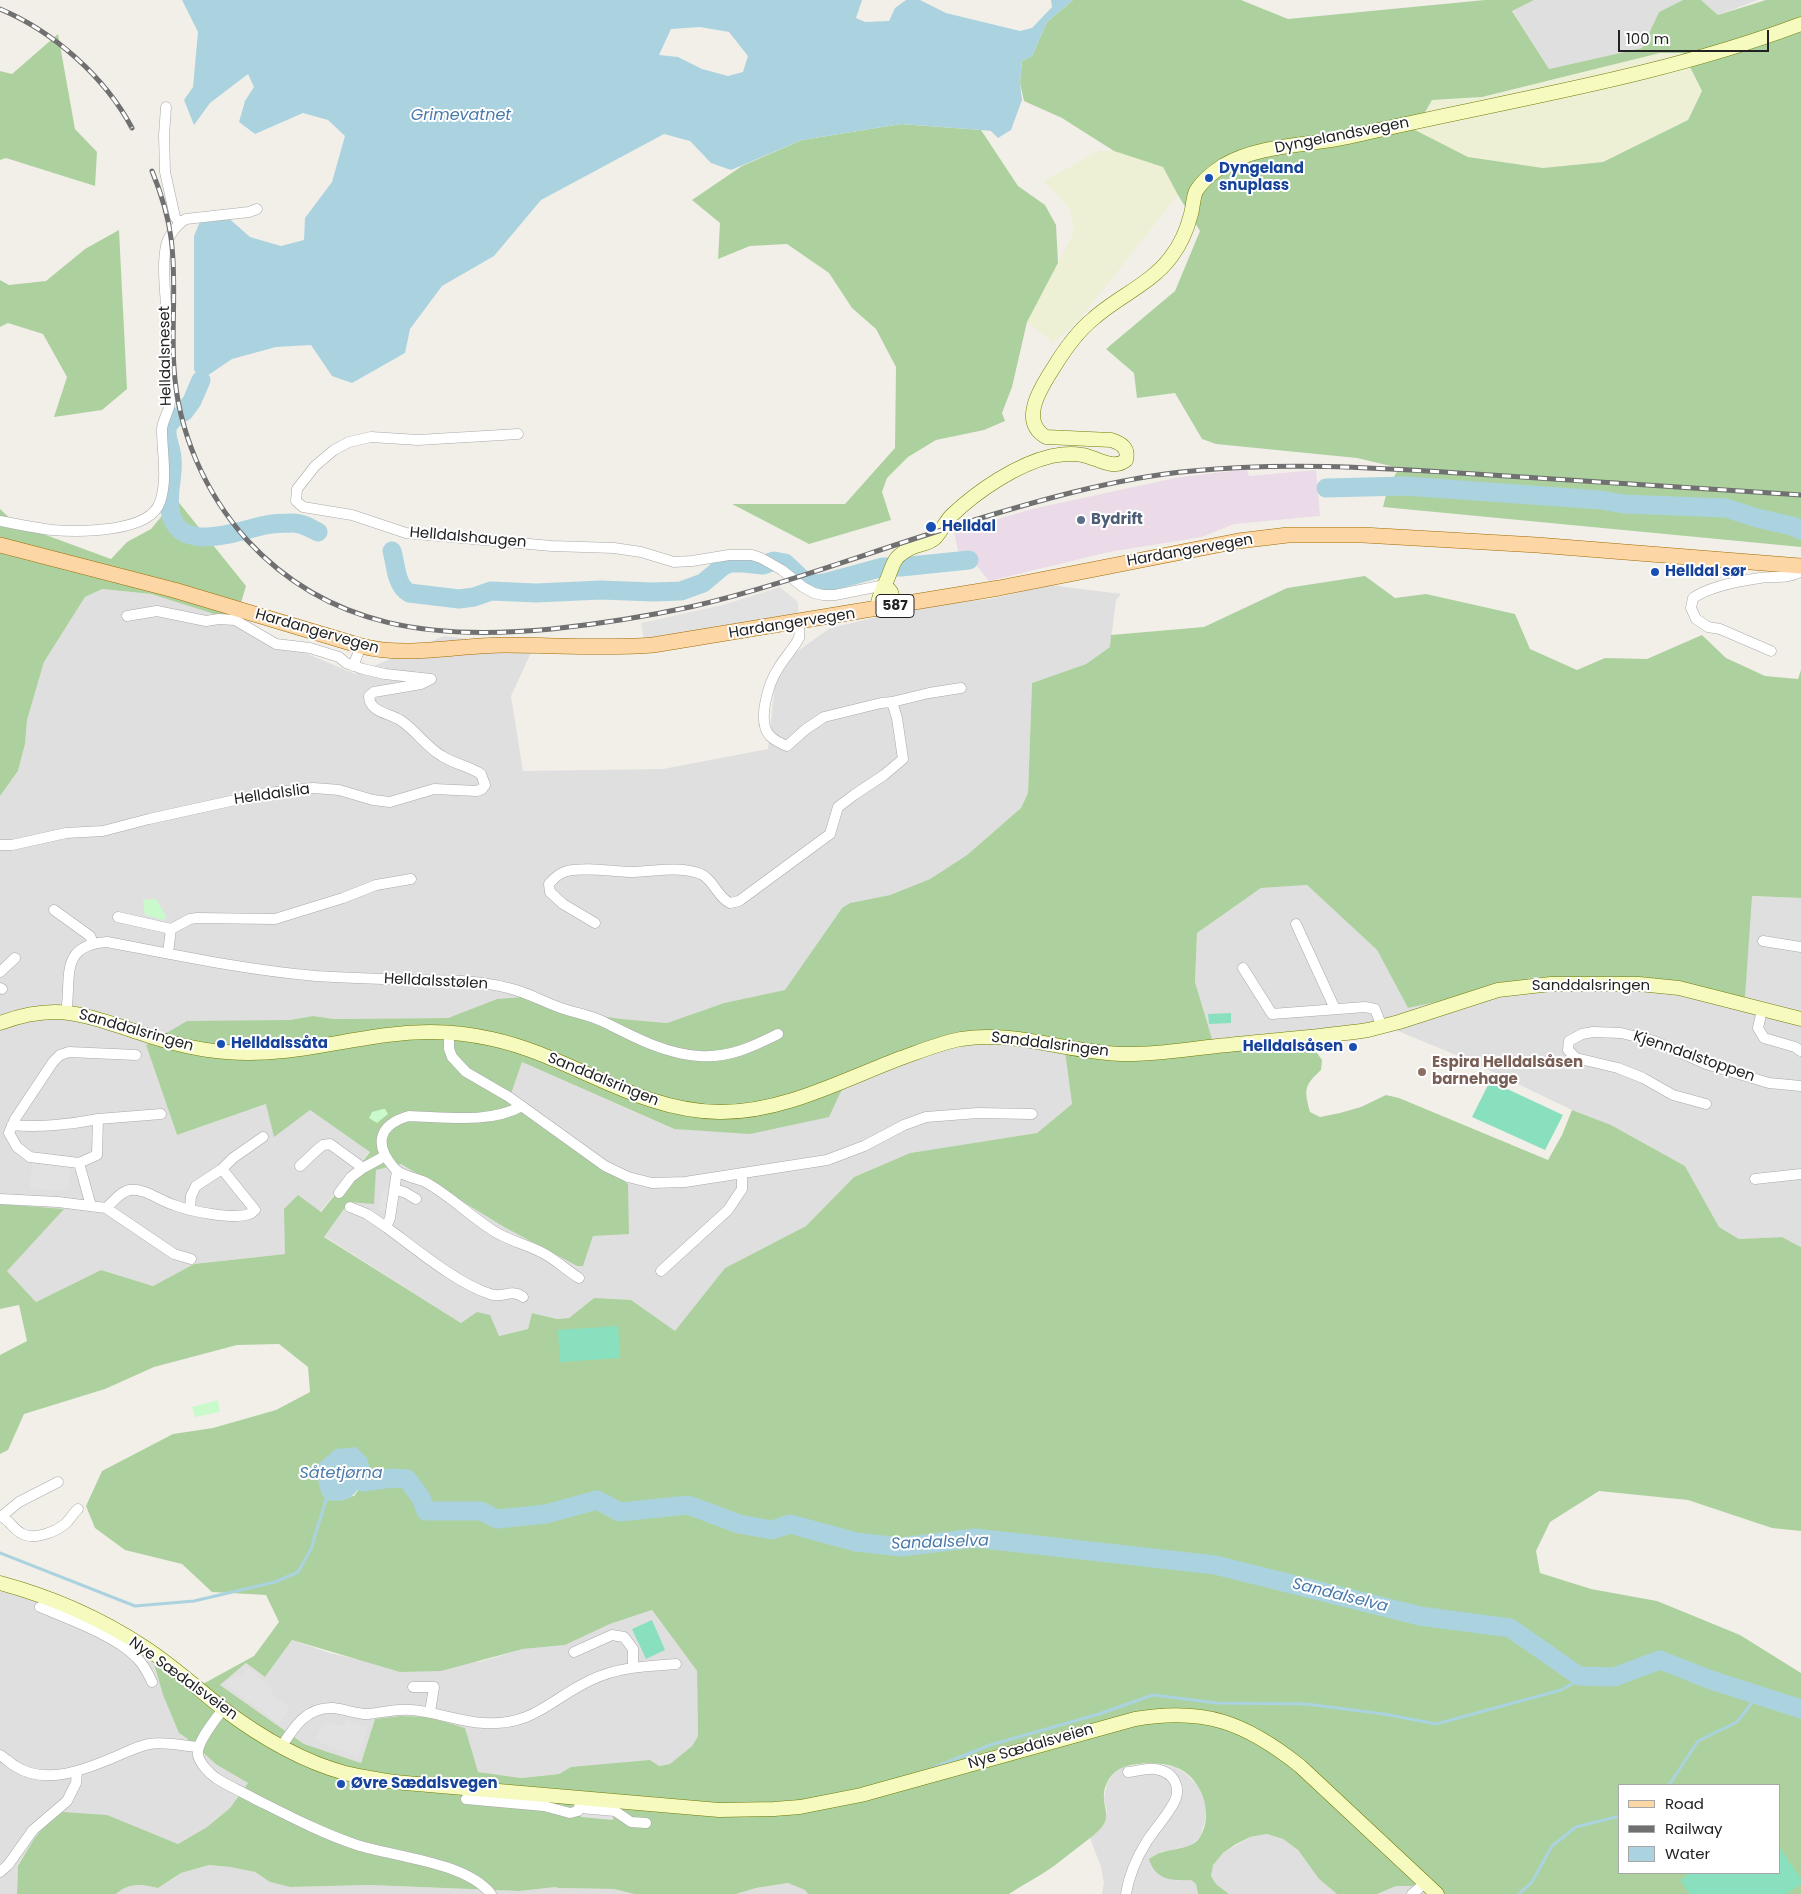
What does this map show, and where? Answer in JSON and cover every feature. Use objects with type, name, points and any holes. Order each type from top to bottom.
[{"type":"main road","name":"Dyngelandsvegen","points":[[877,609],[881,589],[894,562],[911,548],[936,538],[950,517],[993,484],[1028,464],[1052,456],[1067,454],[1084,455],[1114,464],[1126,460],[1127,454],[1124,447],[1118,442],[1041,434],[1035,426],[1032,414],[1041,389],[1072,340],[1093,318],[1151,277],[1170,259],[1185,234],[1195,193],[1205,179],[1221,167],[1247,155],[1283,147],[1346,137],[1577,89],[1706,56],[1801,24]]},
{"type":"main road","name":"Hardangervegen","points":[[0,545],[174,590],[375,650],[402,652],[505,645],[614,648],[654,645],[895,606],[1238,541],[1288,535],[1363,535],[1537,545],[1801,566]]},
{"type":"main road","points":[[886,580],[895,606]]},
{"type":"main road","name":"Sanddalsringen","points":[[0,1023],[37,1014],[66,1013],[106,1022],[174,1044],[228,1053],[289,1052],[385,1035],[418,1032],[449,1033],[490,1038],[525,1048],[651,1101],[686,1109],[720,1112],[755,1109],[786,1101],[935,1046],[962,1039],[1005,1037],[1106,1053],[1135,1054],[1355,1032],[1382,1027],[1498,990],[1551,984],[1639,984],[1669,987],[1801,1019]]},
{"type":"main road","name":"Nye Sædalsveien","points":[[0,1583],[43,1595],[65,1604],[119,1632],[145,1648],[223,1709],[255,1731],[281,1747],[329,1768],[376,1779],[581,1803],[719,1810],[765,1810],[800,1807],[862,1795],[1135,1719],[1168,1714],[1199,1716],[1233,1724],[1251,1732],[1283,1753],[1300,1766],[1437,1894]]},
{"type":"street","points":[[166,107],[164,134],[165,172],[175,217],[179,222],[186,219],[249,212],[257,209]]},
{"type":"street","name":"Helldalsneset","points":[[0,520],[52,530],[100,530],[126,526],[151,514],[158,507],[163,484],[164,453],[162,428],[170,403],[166,346],[165,253],[168,240],[179,222]]},
{"type":"street","name":"Helldalshaugen","points":[[518,434],[418,440],[371,437],[349,442],[334,450],[315,466],[297,489],[296,502],[303,507],[345,514],[406,533],[552,546],[614,548],[641,552],[674,562],[728,555],[752,555],[789,574],[803,587],[823,595],[835,595],[886,580]]},
{"type":"street","points":[[1772,651],[1720,629],[1708,627],[1696,619],[1691,608],[1694,598],[1704,591],[1753,579],[1795,575],[1801,571]]},
{"type":"street","name":"Helldalslia","points":[[0,845],[12,846],[66,833],[102,831],[286,790],[333,789],[373,800],[390,802],[434,789],[477,791],[485,785],[482,774],[443,757],[434,751],[410,726],[395,717],[373,708],[369,702],[369,696],[379,690],[421,684],[431,679],[385,674],[353,666],[339,657],[317,650],[276,644],[235,620],[219,619],[206,621],[157,611],[127,616]]},
{"type":"street","points":[[800,622],[799,636],[778,667],[765,701],[765,724],[768,735],[777,742],[787,746],[806,729],[824,717],[928,693],[961,688]]},
{"type":"street","points":[[353,666],[361,646]]},
{"type":"street","points":[[595,924],[563,904],[550,892],[549,884],[556,876],[566,871],[580,870],[691,871],[704,876],[714,886],[723,900],[730,903],[739,901],[830,834],[838,807],[884,775],[903,759],[898,718],[892,702]]},
{"type":"street","points":[[118,917],[171,929],[190,919],[197,918],[275,919],[343,898],[376,885],[411,878]]},
{"type":"street","points":[[54,910],[90,936],[93,943],[82,949],[74,957],[68,972],[66,1013]]},
{"type":"street","points":[[1296,924],[1335,1010]]},
{"type":"street","points":[[168,953],[171,929]]},
{"type":"street","points":[[1762,941],[1801,947]]},
{"type":"street","name":"Helldalsstølen","points":[[93,943],[107,942],[259,969],[314,976],[364,979],[454,980],[506,987],[603,1022],[654,1045],[682,1054],[719,1056],[749,1049],[778,1034]]},
{"type":"street","points":[[0,972],[15,958]]},
{"type":"street","points":[[1243,968],[1272,1014],[1365,1007],[1374,1009],[1382,1027]]},
{"type":"street","points":[[1762,1010],[1758,1028],[1764,1038],[1795,1047],[1801,1051]]},
{"type":"street","name":"Kjenndalstoppen","points":[[1706,1104],[1673,1095],[1643,1078],[1618,1068],[1576,1058],[1568,1050],[1569,1040],[1582,1034],[1621,1032],[1654,1041],[1706,1064],[1769,1083],[1801,1087]]},
{"type":"street","points":[[449,1033],[449,1049],[458,1065],[522,1106],[605,1166],[628,1177],[652,1183],[671,1183],[827,1160],[864,1146],[904,1125],[926,1117],[978,1113],[1032,1114]]},
{"type":"street","points":[[7,1130],[45,1073],[60,1055],[69,1052],[136,1055]]},
{"type":"street","points":[[522,1106],[502,1115],[488,1117],[409,1116],[397,1120],[388,1125],[382,1134],[382,1146],[385,1156],[397,1171],[426,1182],[493,1230],[542,1253],[578,1278]]},
{"type":"street","points":[[7,1130],[98,1118],[162,1114]]},
{"type":"street","points":[[7,1130],[17,1146],[30,1157],[79,1163],[97,1156],[98,1118]]},
{"type":"street","points":[[190,1210],[191,1196],[196,1186],[222,1170],[232,1158],[263,1137]]},
{"type":"street","points":[[300,1166],[318,1149],[330,1144],[363,1168]]},
{"type":"street","points":[[339,1193],[351,1177],[385,1156]]},
{"type":"street","points":[[79,1163],[91,1206]]},
{"type":"street","points":[[106,1208],[129,1190],[139,1191],[190,1210],[224,1215],[249,1214],[256,1210],[222,1170]]},
{"type":"street","points":[[386,1227],[390,1218],[397,1171]]},
{"type":"street","points":[[661,1271],[728,1210],[742,1190],[742,1173]]},
{"type":"street","points":[[1755,1179],[1801,1174]]},
{"type":"street","points":[[395,1189],[416,1199]]},
{"type":"street","points":[[0,1199],[58,1202],[106,1208],[174,1254],[191,1259]]},
{"type":"street","points":[[350,1207],[367,1214],[440,1267],[489,1294],[498,1296],[513,1292],[523,1297]]},
{"type":"street","points":[[58,1482],[19,1502],[1,1516],[20,1533],[34,1536],[60,1528],[78,1509]]},
{"type":"street","points":[[40,1607],[74,1621],[124,1648],[138,1658],[152,1682]]},
{"type":"street","points":[[574,1652],[612,1635],[624,1636],[632,1649],[632,1667]]},
{"type":"street","points":[[281,1747],[296,1724],[315,1711],[325,1708],[365,1714],[394,1710],[430,1712],[484,1723],[515,1721],[526,1718],[591,1680],[607,1673],[632,1667],[676,1664]]},
{"type":"street","points":[[413,1687],[434,1687],[430,1712]]},
{"type":"street","points":[[223,1709],[198,1747],[198,1755],[202,1763],[216,1778],[312,1827],[357,1845],[431,1863],[466,1875],[478,1882],[491,1894]]},
{"type":"street","points":[[0,1755],[16,1767],[32,1774],[54,1776],[77,1772],[148,1744],[174,1743],[198,1747]]},
{"type":"street","points":[[1126,1894],[1128,1880],[1136,1861],[1147,1841],[1173,1805],[1178,1788],[1170,1774],[1163,1771],[1154,1769],[1128,1772]]},
{"type":"street","points":[[0,1872],[8,1865],[33,1830],[67,1801],[76,1783],[77,1772]]},
{"type":"street","name":"Nye Sædalsveien","points":[[466,1800],[544,1806],[570,1813],[575,1813],[581,1803],[615,1811],[631,1822],[646,1823]]},
{"type":"street","points":[[1412,1894],[1426,1883]]},
{"type":"shaded area","points":[[1534,0],[1683,0],[1659,12],[1642,48],[1549,69],[1512,10]]},
{"type":"shaded area","points":[[1701,0],[1758,0],[1718,15]]},
{"type":"shaded area","points":[[1247,469],[1249,476],[1316,470],[1320,516],[1234,524],[1202,537],[1109,552],[989,581],[966,552],[958,551],[954,532],[1032,509],[1175,478]]},
{"type":"shaded area","points":[[1050,585],[1121,594],[1116,600],[1110,647],[1086,664],[1032,683],[1028,793],[1021,808],[967,855],[930,879],[890,895],[850,903],[842,908],[786,990],[724,1003],[667,1023],[622,1019],[497,999],[448,1018],[334,1019],[313,1016],[146,1045],[177,1135],[267,1104],[310,1110],[370,1151],[285,1254],[194,1264],[153,1286],[101,1270],[36,1302],[7,1271],[0,1204],[0,796],[18,771],[25,744],[27,720],[44,662],[85,597],[101,589],[151,594],[211,613],[355,674],[444,636],[534,646],[511,696],[523,771],[663,769],[768,749],[777,666],[830,628],[930,605],[991,599]]},
{"type":"shaded area","points":[[780,587],[798,602],[798,617],[644,640],[641,623],[723,605]]},
{"type":"shaded area","points":[[1307,885],[1377,950],[1408,1008],[1535,977],[1657,981],[1745,998],[1751,896],[1801,898],[1801,1247],[1782,1237],[1739,1239],[1719,1227],[1685,1166],[1611,1125],[1572,1110],[1468,1060],[1393,1029],[1312,1046],[1216,1052],[1195,982],[1197,933],[1261,888]]},
{"type":"shaded area","points":[[960,1035],[1065,1052],[1072,1104],[1037,1133],[910,1153],[854,1177],[806,1226],[725,1268],[675,1332],[594,1298],[569,1318],[557,1319],[532,1313],[528,1329],[499,1336],[461,1323],[324,1236],[376,1170],[401,1164],[504,1227],[577,1266],[583,1265],[593,1236],[627,1204],[628,1184],[511,1094],[522,1062],[673,1129],[842,1087]]},
{"type":"shaded area","points":[[32,1163],[71,1166],[68,1191],[30,1188]]},
{"type":"shaded area","points":[[383,1188],[390,1189],[385,1212],[378,1210]]},
{"type":"shaded area","points":[[0,1589],[28,1597],[81,1619],[129,1645],[154,1664],[163,1695],[182,1735],[217,1765],[248,1783],[230,1808],[207,1827],[178,1844],[107,1816],[34,1839],[18,1866],[17,1894],[0,1894]]},
{"type":"shaded area","points":[[652,1610],[697,1671],[698,1736],[692,1746],[671,1764],[659,1766],[571,1767],[559,1774],[521,1778],[478,1772],[375,1719],[361,1763],[304,1744],[220,1685],[246,1663],[265,1677],[292,1640],[330,1653],[361,1660],[479,1662],[523,1649],[565,1645],[610,1624]]},
{"type":"shaded area","points":[[248,1668],[273,1689],[270,1693],[290,1708],[279,1724],[225,1684],[231,1678],[241,1676]]},
{"type":"shaded area","points":[[346,1719],[368,1728],[357,1757],[315,1740],[323,1724],[329,1723],[344,1726]]},
{"type":"shaded area","points":[[1152,1763],[1175,1767],[1185,1773],[1200,1788],[1207,1806],[1200,1837],[1190,1846],[1160,1852],[1178,1881],[1190,1879],[1196,1884],[1198,1894],[1102,1894],[1104,1883],[1101,1867],[1090,1838],[1104,1824],[1107,1812],[1104,1798],[1107,1783],[1114,1773],[1123,1767]]},
{"type":"shaded area","points":[[582,1809],[614,1812],[613,1820],[581,1817]]},
{"type":"shaded area","points":[[1267,1834],[1283,1839],[1298,1850],[1319,1879],[1337,1894],[1229,1894],[1216,1884],[1211,1876],[1212,1865],[1223,1853],[1250,1837]]},
{"type":"shaded area","points":[[209,1865],[255,1872],[270,1882],[290,1887],[370,1885],[519,1891],[556,1887],[614,1889],[634,1894],[116,1894],[121,1889],[134,1884],[158,1888],[181,1873]]},
{"type":"shaded area","points":[[788,1883],[806,1890],[808,1894],[736,1894],[756,1888]]},
{"type":"shaded area","points":[[1396,1886],[1415,1886],[1428,1894],[1377,1894]]},
{"type":"green space","points":[[1073,0],[1241,0],[1288,19],[1485,0],[1534,0],[1512,11],[1549,69],[1642,48],[1659,12],[1683,0],[1701,0],[1718,15],[1766,0],[1801,0],[1801,547],[1383,507],[1388,487],[1399,468],[1357,458],[1216,444],[1202,439],[1175,393],[1137,398],[1134,373],[1106,349],[1175,291],[1200,231],[1163,167],[1114,151],[1062,118],[1024,101],[1020,83],[1022,61],[1032,56],[1047,22]],"holes":[[[1660,53],[1683,53],[1702,91],[1688,120],[1603,162],[1543,168],[1468,157],[1415,130],[1432,100],[1482,97]]]},
{"type":"green space","points":[[58,34],[75,129],[97,152],[95,186],[6,158],[0,160],[0,71],[12,74]]},
{"type":"green space","points":[[1660,53],[1683,53],[1702,91],[1687,120],[1603,162],[1543,168],[1468,157],[1415,130],[1432,100],[1482,97]]},
{"type":"green space","points":[[901,124],[981,130],[1018,186],[1045,205],[1056,225],[1058,263],[1027,322],[1012,387],[1002,413],[1005,421],[984,430],[936,440],[908,457],[887,478],[882,492],[891,520],[809,544],[732,504],[845,504],[895,448],[896,367],[876,329],[852,308],[829,273],[787,244],[750,246],[718,259],[720,223],[692,200],[742,166],[802,140]]},
{"type":"green space","points":[[1098,151],[1114,151],[1163,167],[1178,195],[1079,320],[1053,343],[1027,322],[1074,232],[1070,209],[1044,181]]},
{"type":"green space","points":[[119,230],[127,389],[102,410],[54,417],[67,377],[43,334],[8,323],[0,327],[0,280],[9,285],[46,281],[85,249]]},
{"type":"green space","points":[[176,499],[246,586],[235,623],[211,613],[151,594],[102,589],[85,597],[44,662],[27,720],[25,744],[18,771],[0,796],[0,509],[16,524],[111,559],[127,542],[151,529]]},
{"type":"green space","points":[[1365,576],[1395,598],[1426,594],[1515,614],[1530,649],[1577,670],[1605,658],[1647,659],[1702,635],[1726,658],[1765,676],[1798,679],[1801,670],[1801,898],[1752,896],[1745,998],[1657,981],[1535,977],[1408,1008],[1377,950],[1307,885],[1261,888],[1197,933],[1195,982],[1216,1052],[1312,1046],[1322,1060],[1321,1070],[1308,1084],[1306,1093],[1310,1112],[1320,1117],[1361,1107],[1386,1095],[1399,1098],[1548,1160],[1562,1135],[1572,1110],[1611,1125],[1685,1166],[1719,1227],[1739,1239],[1782,1237],[1801,1247],[1801,1531],[1772,1528],[1688,1500],[1599,1491],[1550,1522],[1536,1551],[1540,1573],[1591,1589],[1657,1601],[1740,1635],[1801,1673],[1801,1894],[1428,1894],[1415,1886],[1396,1886],[1377,1894],[1337,1894],[1319,1879],[1298,1850],[1283,1839],[1267,1834],[1250,1837],[1236,1844],[1223,1853],[1213,1865],[1211,1876],[1216,1884],[1229,1894],[1198,1894],[1196,1884],[1191,1880],[1165,1878],[1155,1871],[1149,1859],[1159,1853],[1188,1846],[1197,1841],[1204,1827],[1206,1817],[1203,1796],[1192,1778],[1184,1772],[1170,1765],[1148,1763],[1127,1766],[1114,1773],[1108,1780],[1105,1789],[1106,1817],[1104,1824],[1099,1830],[1054,1866],[1009,1894],[808,1894],[805,1890],[788,1883],[756,1888],[736,1894],[634,1894],[614,1889],[556,1887],[519,1891],[370,1885],[290,1887],[270,1882],[255,1872],[209,1865],[181,1873],[158,1888],[136,1885],[126,1887],[116,1894],[17,1894],[18,1866],[34,1839],[49,1821],[63,1812],[107,1815],[178,1844],[207,1827],[230,1808],[248,1783],[217,1765],[179,1733],[163,1695],[154,1664],[190,1691],[254,1656],[279,1622],[266,1595],[212,1592],[182,1564],[125,1550],[95,1528],[86,1506],[102,1471],[173,1434],[213,1428],[276,1410],[310,1392],[308,1367],[279,1344],[237,1345],[154,1367],[105,1389],[24,1414],[8,1450],[0,1454],[0,1355],[27,1341],[19,1305],[0,1309],[0,1204],[64,1209],[7,1271],[36,1302],[101,1270],[153,1286],[194,1264],[285,1254],[284,1209],[298,1195],[321,1212],[370,1152],[310,1110],[274,1137],[266,1104],[177,1135],[146,1045],[187,1021],[290,1020],[313,1016],[334,1019],[448,1018],[497,999],[539,996],[588,1014],[667,1023],[724,1003],[785,990],[842,908],[850,903],[890,895],[930,879],[967,855],[1021,808],[1028,793],[1032,683],[1086,664],[1110,647],[1111,635],[1204,627],[1287,588]],"holes":[[[960,1035],[1065,1052],[1072,1104],[1037,1133],[910,1153],[854,1177],[806,1226],[725,1268],[675,1331],[631,1300],[594,1298],[569,1318],[557,1319],[532,1313],[528,1329],[499,1336],[490,1315],[477,1312],[461,1323],[324,1237],[349,1202],[374,1204],[376,1170],[401,1164],[504,1227],[577,1266],[583,1266],[593,1236],[629,1234],[628,1184],[511,1094],[522,1062],[674,1129],[750,1134],[829,1117],[843,1087]],[[371,1473],[354,1496],[326,1500]],[[652,1610],[697,1671],[698,1736],[692,1746],[670,1764],[659,1766],[650,1760],[571,1767],[559,1774],[521,1778],[478,1772],[465,1728],[429,1717],[401,1716],[375,1719],[361,1763],[304,1744],[220,1685],[246,1663],[265,1677],[292,1640],[400,1672],[441,1671],[523,1649],[565,1645],[610,1624]]]},
{"type":"green space","points":[[156,899],[166,916],[164,920],[145,915],[143,900]]},
{"type":"green space","points":[[1231,1013],[1231,1023],[1209,1024],[1208,1014]]},
{"type":"green space","points":[[1490,1081],[1563,1115],[1545,1150],[1472,1117]]},
{"type":"green space","points":[[383,1109],[388,1114],[377,1123],[369,1118],[372,1112]]},
{"type":"green space","points":[[618,1326],[620,1358],[560,1362],[558,1330]]},
{"type":"green space","points":[[218,1400],[220,1412],[195,1417],[192,1407]]},
{"type":"green space","points":[[652,1620],[665,1650],[646,1659],[632,1629]]},
{"type":"green space","points":[[1781,1849],[1801,1879],[1801,1884],[1786,1894],[1690,1894],[1680,1880],[1689,1874],[1781,1874]]},
{"type":"water","name":"Grimevatnet","points":[[182,0],[862,0],[856,18],[865,22],[889,21],[895,8],[906,0],[920,0],[946,13],[1020,31],[1032,28],[1052,7],[1051,0],[1073,0],[1047,22],[1032,56],[1022,61],[1020,83],[1022,100],[1011,130],[998,138],[991,131],[901,124],[802,140],[731,170],[711,163],[690,141],[664,134],[541,200],[494,256],[442,286],[410,329],[405,353],[352,383],[332,376],[311,345],[276,347],[232,359],[201,380],[194,370],[194,236],[201,219],[225,215],[250,237],[281,246],[304,240],[305,218],[332,182],[345,136],[328,120],[303,113],[255,134],[239,122],[245,101],[254,87],[248,74],[210,103],[194,125],[184,100],[193,87],[198,32]],"holes":[[[700,27],[729,32],[748,56],[743,72],[728,76],[702,69],[678,57],[659,55],[671,29]]]},
{"type":"water","name":"Såtetjørna","points":[[356,1447],[367,1458],[371,1473],[349,1498],[336,1501],[326,1500],[320,1488],[317,1465],[336,1449]]},
{"type":"waterway","points":[[184,412],[192,401],[201,380]]},
{"type":"waterway","points":[[176,417],[171,421],[167,431],[172,464],[169,504],[176,525],[185,533],[197,537],[211,537],[280,523],[296,523],[318,532]]},
{"type":"waterway","points":[[1326,488],[1405,486],[1601,500],[1624,504],[1726,508],[1801,530]]},
{"type":"waterway","points":[[392,551],[401,585],[409,593],[459,599],[474,597],[491,591],[536,593],[601,590],[681,591],[703,583],[729,563],[763,565],[774,561],[785,563],[803,580],[817,584],[883,567],[969,560]]},
{"type":"waterway","name":"Sandalselva","points":[[363,1482],[392,1478],[407,1479],[421,1498],[426,1511],[481,1511],[497,1519],[546,1514],[597,1500],[620,1512],[688,1505],[739,1524],[772,1530],[790,1524],[856,1542],[901,1547],[975,1538],[1215,1565],[1420,1616],[1510,1628],[1579,1676],[1614,1677],[1660,1660],[1711,1680],[1801,1709]]},
{"type":"waterway","points":[[0,1553],[135,1606],[194,1601],[275,1582],[298,1572],[311,1549],[326,1500]]},
{"type":"waterway","points":[[935,1767],[990,1745],[1099,1714],[1153,1695],[1217,1703],[1306,1704],[1384,1714],[1436,1724],[1561,1690],[1588,1675]]},
{"type":"waterway","points":[[1670,1784],[1698,1741],[1737,1722],[1758,1695]]},
{"type":"waterway","points":[[1519,1894],[1532,1882],[1552,1846],[1576,1827],[1618,1816]]},
{"type":"railway","points":[[0,9],[20,18],[39,30],[76,58],[107,91],[121,109],[132,128]]},
{"type":"railway","points":[[152,171],[164,204],[173,254],[173,352],[177,392],[188,438],[206,482],[232,522],[247,540],[279,570],[314,593],[350,611],[388,622],[427,629],[509,632],[569,627],[656,614],[724,599],[925,535],[1044,500],[1133,479],[1192,471],[1304,466],[1379,468],[1801,495]]},
{"type":"place","name":"Dyngeland snuplass","points":[[1209,178]]},
{"type":"place","name":"Bydrift","points":[[1081,520]]},
{"type":"place","name":"Helldal","points":[[931,527]]},
{"type":"place","name":"Helldal sør","points":[[1655,572]]},
{"type":"place","name":"Helldalssåta","points":[[221,1044]]},
{"type":"place","name":"Helldalsåsen","points":[[1353,1047]]},
{"type":"place","name":"Espira Helldalsåsen barnehage","points":[[1422,1072]]},
{"type":"place","name":"Øvre Sædalsvegen","points":[[341,1784]]}]
